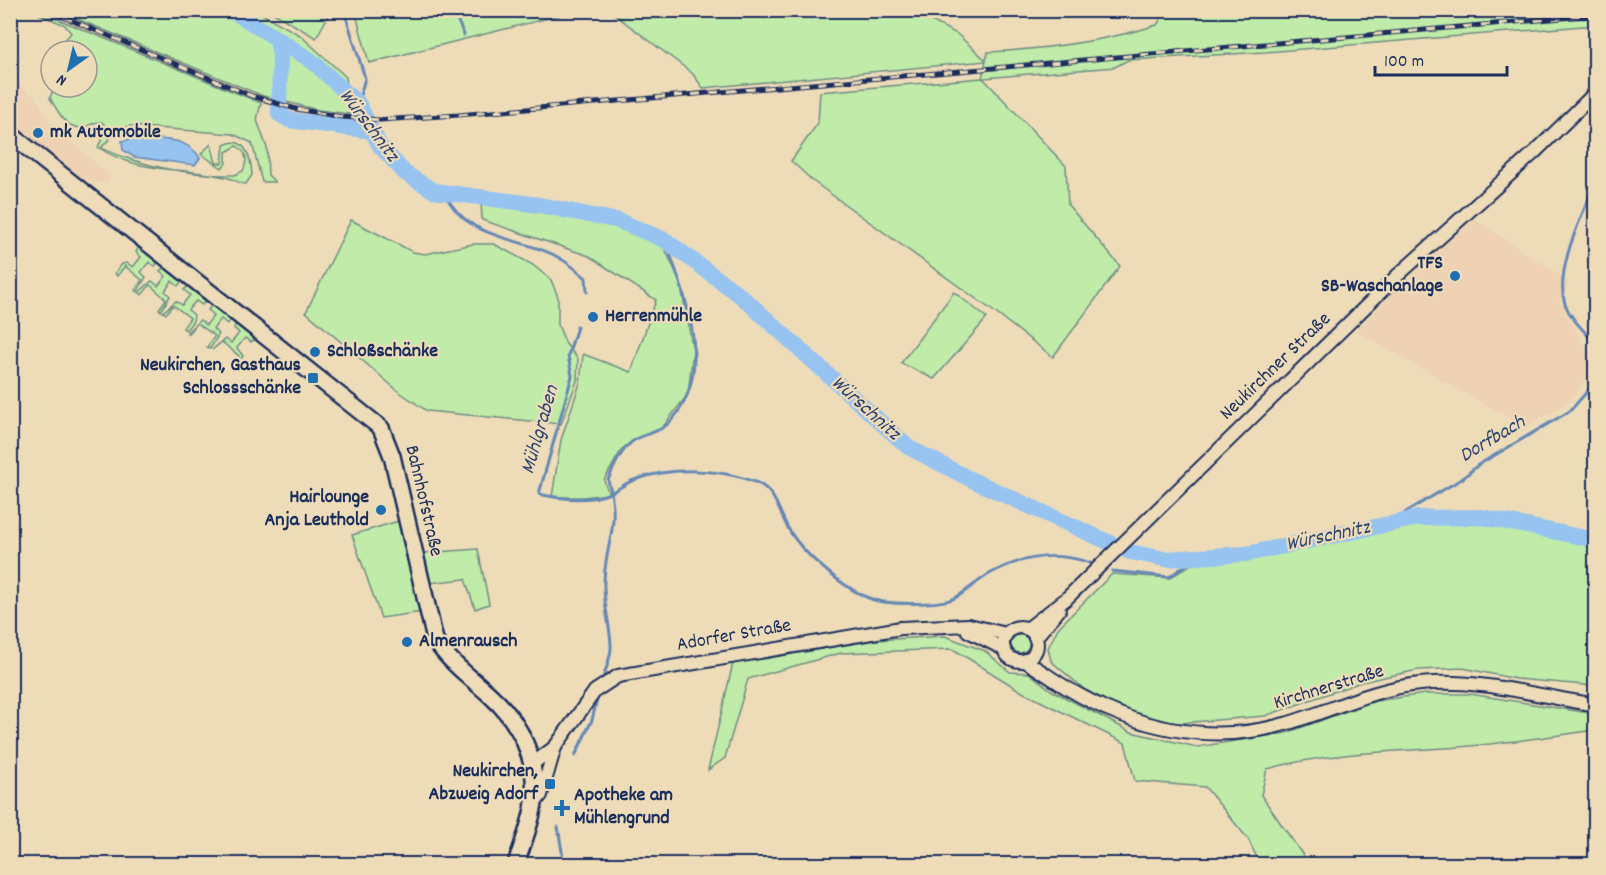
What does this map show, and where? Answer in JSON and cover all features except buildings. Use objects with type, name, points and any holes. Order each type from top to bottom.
[{"type":"main road","name":"Bahnhofstraße","points":[[10,134],[381,428],[392,456],[435,640],[447,658],[492,697],[519,728],[531,765],[534,804]]},
{"type":"main road","points":[[516,864],[534,804]]},
{"type":"street","name":"Neukirchner Straße","points":[[1033,639],[1043,622],[1066,599],[1397,276],[1536,151],[1596,92]]},
{"type":"street","name":"Adorfer Straße","points":[[534,804],[541,795],[555,747],[587,700],[605,683],[618,676],[870,631],[953,624],[969,625],[1006,634]]},
{"type":"street","points":[[953,624],[1004,649],[1012,659],[1025,660],[1033,639],[1016,628],[1006,634],[1004,649]]},
{"type":"street","name":"Kirchnerstraße","points":[[1033,639],[1080,695]]},
{"type":"street","name":"Kirchnerstraße","points":[[1025,660],[1080,695],[1131,720],[1155,727],[1221,734],[1283,724],[1387,688],[1445,681],[1497,687],[1596,705]]},
{"type":"street","name":"Adorfer Straße","points":[[531,765],[555,747]]},
{"type":"shaded area","points":[[38,11],[58,11],[264,95],[261,103]]},
{"type":"shaded area","name":"mk Automobile","points":[[10,77],[35,97],[55,129],[111,178],[107,183],[83,182],[11,127]]},
{"type":"shaded area","points":[[286,102],[353,115],[353,121],[317,118],[283,110]]},
{"type":"shaded area","points":[[1471,217],[1561,276],[1568,284],[1559,302],[1592,356],[1586,379],[1576,395],[1553,412],[1525,427],[1355,331]]},
{"type":"green space","points":[[355,10],[577,11],[369,63]]},
{"type":"green space","points":[[1390,10],[1595,11],[1595,25],[1266,52],[1128,60],[1115,67],[983,78],[1066,166],[1068,205],[1120,266],[1053,357],[814,182],[791,161],[818,123],[820,92],[982,78],[986,61],[703,88],[692,73],[610,11],[912,11],[957,34],[986,60],[988,52],[1074,44],[1136,31],[1157,25],[1165,11],[1317,11],[1390,15]]},
{"type":"green space","points":[[31,11],[38,11],[261,103],[257,120],[267,148],[268,175],[275,182],[262,182],[252,143],[233,134],[130,126],[117,131],[101,148],[149,165],[172,170],[129,162],[98,147],[107,129],[102,122],[79,128],[73,126],[63,119],[51,99],[99,99],[99,39],[66,39],[71,33],[65,25]]},
{"type":"green space","points":[[58,11],[224,11],[310,64],[345,101],[353,106],[357,115],[318,110],[263,96]]},
{"type":"green space","points":[[238,11],[257,11],[300,35],[346,77],[347,89],[313,60]]},
{"type":"green space","points":[[270,11],[331,11],[316,38]]},
{"type":"green space","points":[[231,142],[242,145],[248,155],[252,175],[246,184],[213,175],[235,175],[243,171],[246,163],[245,154],[237,146],[226,152],[226,163],[222,168],[201,154],[211,144],[216,163],[222,163],[224,145]]},
{"type":"green space","points":[[172,170],[196,172],[213,175],[201,174]]},
{"type":"green space","points":[[481,202],[609,224],[663,245],[680,281],[693,350],[688,394],[662,428],[635,439],[622,449],[604,480],[609,494],[552,497],[561,440],[580,383],[583,354],[631,372],[656,300],[589,256],[482,220]]},
{"type":"green space","points":[[351,220],[413,252],[425,254],[473,244],[494,244],[533,265],[551,280],[558,297],[558,325],[566,344],[578,359],[577,381],[561,424],[427,411],[398,391],[306,312]]},
{"type":"green space","points":[[139,247],[158,262],[155,266],[149,262],[141,272],[146,277],[137,292],[135,290],[142,280],[125,266],[117,276],[115,273],[122,264],[127,263],[133,267],[141,257],[136,252]]},
{"type":"green space","points":[[164,267],[182,281],[178,286],[172,281],[165,291],[170,296],[161,311],[159,309],[166,299],[150,285],[142,295],[139,292],[152,281],[158,286],[166,276],[160,271]]},
{"type":"green space","points":[[188,286],[206,300],[202,305],[196,301],[188,310],[194,315],[193,321],[186,330],[183,328],[190,318],[173,305],[166,314],[163,312],[176,301],[182,305],[190,295],[184,290]]},
{"type":"green space","points":[[954,292],[987,318],[934,379],[901,363]]},
{"type":"green space","points":[[212,305],[231,320],[227,324],[221,319],[213,329],[219,334],[210,349],[207,347],[215,336],[197,323],[189,334],[187,332],[200,320],[206,325],[214,315],[208,310]]},
{"type":"green space","points":[[236,324],[255,339],[251,342],[245,338],[237,348],[243,356],[235,366],[232,366],[239,356],[222,342],[212,350],[225,339],[231,343],[239,333],[234,328]]},
{"type":"green space","points":[[1482,519],[1595,542],[1595,698],[1587,697],[1592,687],[1585,685],[1516,679],[1463,668],[1418,670],[1361,682],[1265,716],[1181,723],[1159,722],[1111,703],[1084,689],[1051,661],[1048,648],[1058,628],[1112,574],[1170,578],[1196,561],[1263,553],[1418,520]]},
{"type":"green space","points":[[402,520],[422,612],[381,618],[352,535]]},
{"type":"green space","points":[[478,549],[489,604],[475,609],[465,579],[429,583],[423,553]]},
{"type":"green space","points":[[1020,635],[1026,638],[1029,644],[1026,650],[1020,653],[1014,650],[1011,644],[1014,638]]},
{"type":"green space","points":[[945,636],[985,651],[1010,672],[1029,673],[1051,690],[1131,732],[1197,747],[1286,733],[1375,701],[1425,694],[1470,694],[1595,714],[1595,730],[1483,745],[1333,756],[1267,769],[1261,795],[1309,864],[1260,864],[1248,839],[1205,787],[1135,781],[1125,743],[1024,693],[953,649],[841,653],[748,679],[725,758],[708,770],[733,663],[876,640]]},
{"type":"water","points":[[134,138],[179,142],[187,145],[200,158],[195,165],[134,157],[123,150],[122,141]]},
{"type":"waterway","name":"Würschnitz","points":[[231,10],[312,61],[358,103],[380,146],[405,173],[434,191],[539,205],[619,221],[665,240],[741,296],[908,447],[972,480],[1130,552],[1165,559],[1246,554],[1418,518],[1482,517],[1596,540]]},
{"type":"waterway","name":"Mühlgraben","points":[[344,10],[365,78],[358,103]]},
{"type":"waterway","points":[[453,10],[464,35]]},
{"type":"waterway","points":[[277,39],[280,56],[279,114],[289,120],[372,131]]},
{"type":"waterway","name":"Dorfbach","points":[[1596,182],[1578,225],[1563,275],[1565,304],[1579,326],[1596,345]]},
{"type":"waterway","name":"Mühlgraben","points":[[444,192],[464,219],[477,227],[490,234],[552,254],[566,262],[586,278],[587,292]]},
{"type":"waterway","points":[[602,681],[611,649],[604,589],[605,566],[613,521],[612,496],[608,480],[619,458],[631,443],[669,423],[683,403],[691,381],[694,358],[688,309],[665,240]]},
{"type":"waterway","name":"Mühlgraben","points":[[577,327],[568,356],[572,376],[539,494],[565,498],[593,498],[610,493],[634,480],[679,471],[710,472],[741,477],[768,490],[795,538],[816,562],[843,584],[871,599],[883,602],[940,602],[955,598],[993,572],[1029,559],[1055,557],[1093,564]]},
{"type":"waterway","name":"Dorfbach","points":[[1395,523],[1406,512],[1463,478],[1478,465],[1570,411],[1592,386],[1596,374]]},
{"type":"waterway","name":"Mühlgraben","points":[[1112,571],[1169,577],[1197,557]]},
{"type":"waterway","points":[[575,756],[592,720],[598,696]]},
{"type":"waterway","points":[[558,827],[564,864]]},
{"type":"railway","points":[[47,10],[252,96],[296,109],[342,117],[380,120],[1596,15]]},
{"type":"place","name":"mk Automobile","points":[[38,133]]},
{"type":"place","name":"TFS SB-Waschanlage","points":[[1455,276]]},
{"type":"place","name":"Herrenmühle","points":[[593,317]]},
{"type":"place","name":"Schloßschänke","points":[[315,352]]},
{"type":"place","name":"Neukirchen, Gasthaus Schlossschänke","points":[[313,378]]},
{"type":"place","name":"Hairlounge Anja Leuthold","points":[[381,510]]},
{"type":"place","name":"Almenrausch","points":[[407,642]]},
{"type":"place","name":"Neukirchen, Abzweig Adorf","points":[[550,784]]},
{"type":"place","name":"Apotheke am Mühlengrund","points":[[562,808]]}]
